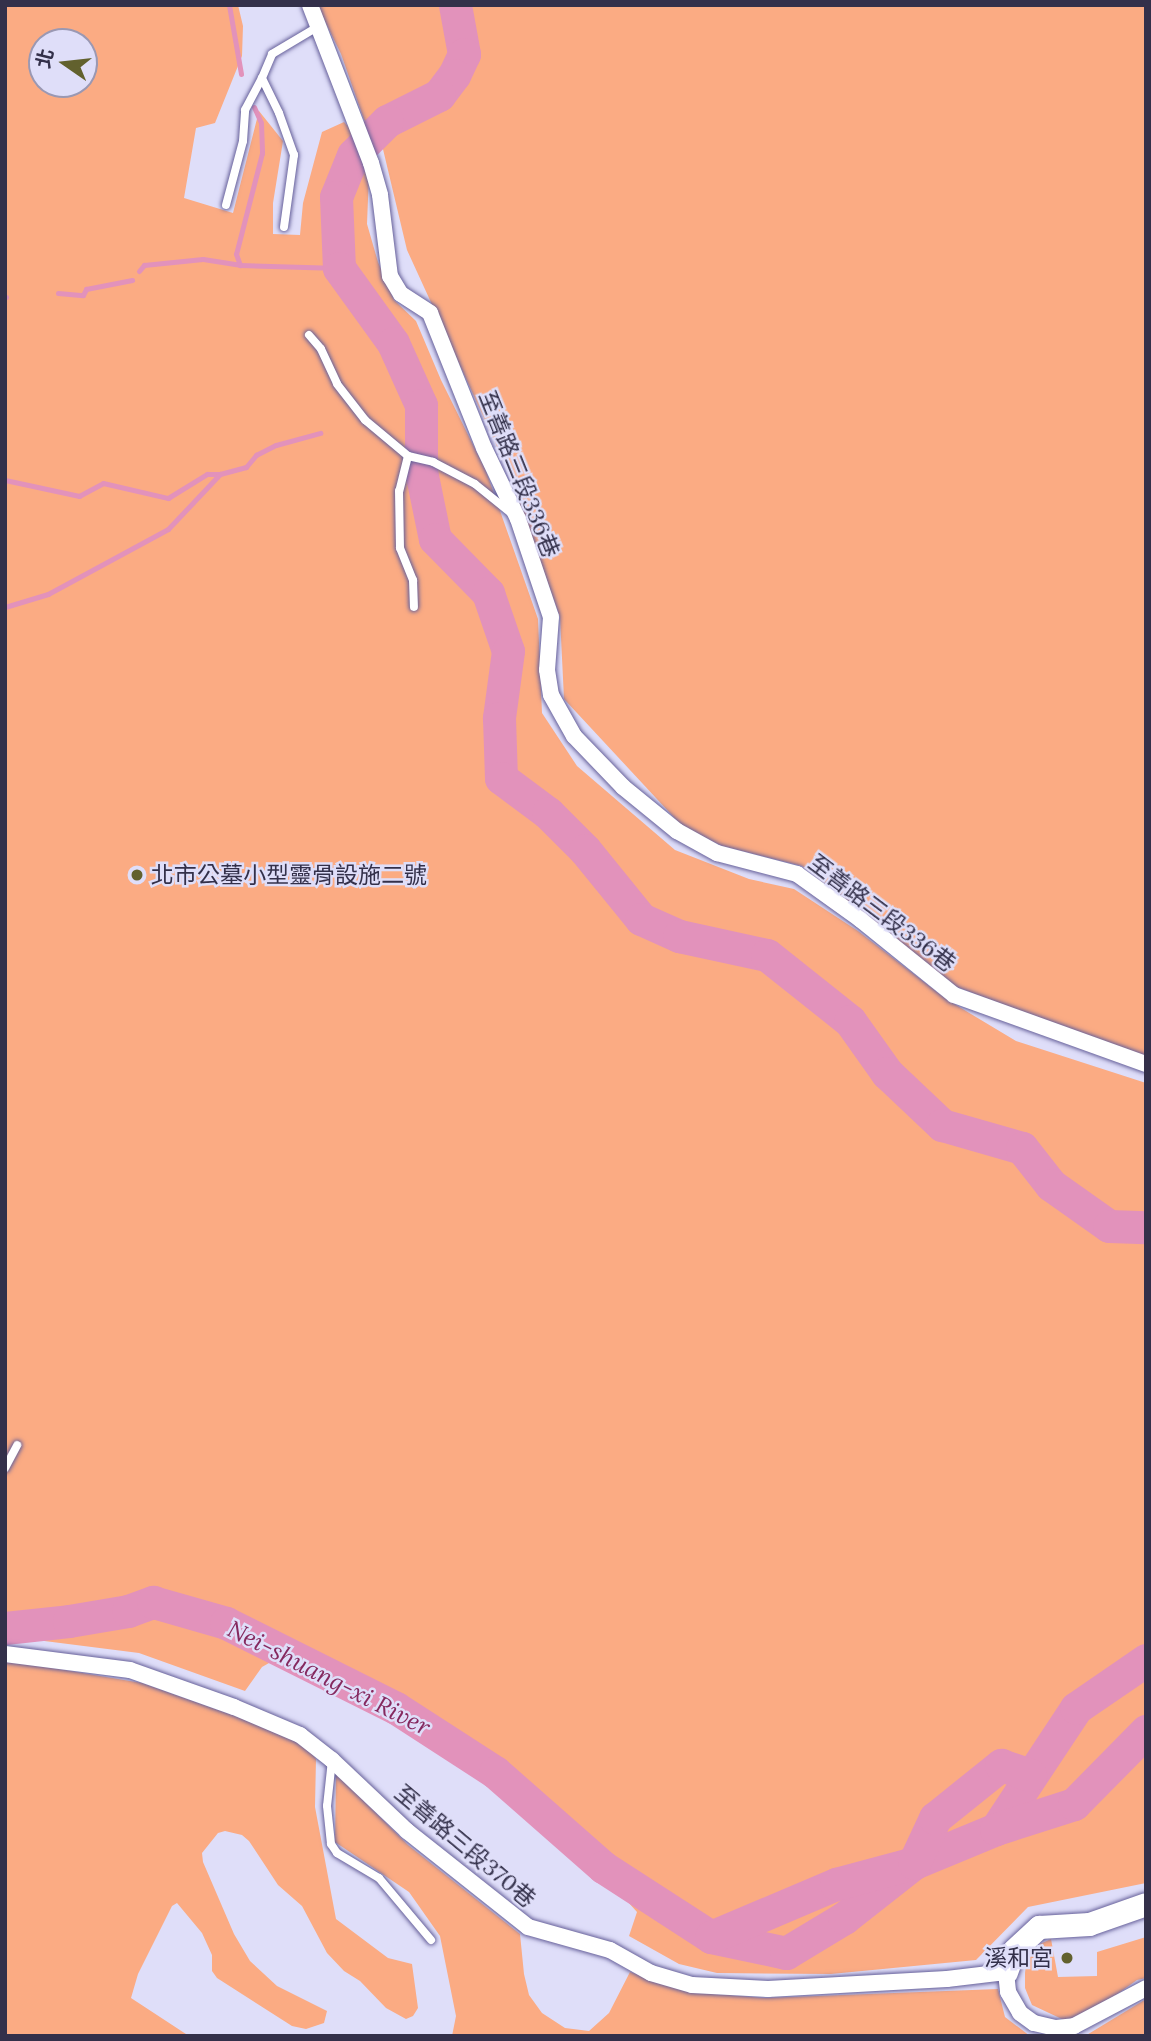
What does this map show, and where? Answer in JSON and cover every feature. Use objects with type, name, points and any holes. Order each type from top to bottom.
[{"type":"street","points":[[310,5],[319,26]]},
{"type":"street","name":"至善路三段336巷","points":[[319,26],[371,163],[380,195],[390,276],[401,295],[430,313],[484,448],[518,519],[551,617],[547,670],[551,695],[574,736],[623,787],[677,831],[717,853],[797,874],[861,920],[954,995],[1146,1064]]},
{"type":"street","name":"至善路三段370巷","points":[[5,1654],[130,1670],[300,1735],[332,1760],[407,1831],[528,1927],[610,1950],[651,1973],[692,1985],[768,1989],[947,1979],[1006,1972]]},
{"type":"street","points":[[1146,1904],[1089,1924],[1039,1927],[1014,1950],[1006,1972],[1007,1992],[1020,2013],[1034,2023],[1056,2028],[1073,2026],[1146,1988]]},
{"type":"lane","points":[[226,205],[243,141],[245,110],[272,54],[319,26]]},
{"type":"lane","points":[[261,78],[279,113],[294,155],[284,227]]},
{"type":"lane","points":[[309,335],[321,349],[338,384],[365,420],[408,456],[433,462],[475,484],[518,519]]},
{"type":"lane","points":[[408,456],[399,491],[400,548],[413,580],[414,607]]},
{"type":"lane","points":[[5,1468],[17,1445]]},
{"type":"lane","points":[[332,1760],[327,1806],[331,1844],[337,1853],[379,1878],[430,1940]]},
{"type":"shaded area","points":[[5,5],[238,5],[243,26],[242,56],[215,123],[196,128],[184,198],[233,213],[259,111],[283,141],[273,203],[273,234],[300,235],[303,203],[322,132],[344,122],[353,132],[369,174],[367,224],[378,262],[394,300],[416,321],[441,380],[486,471],[538,619],[542,713],[577,766],[675,850],[749,879],[794,889],[858,931],[946,999],[1016,1041],[1146,1083],[1146,1883],[1028,1907],[976,1960],[831,1974],[717,1973],[679,1964],[629,1936],[637,1912],[573,1841],[312,1662],[296,1657],[276,1659],[262,1667],[245,1691],[139,1653],[5,1636]]},
{"type":"shaded area","points":[[317,5],[1146,5],[1146,1059],[957,987],[802,866],[722,846],[682,826],[564,699],[560,617],[506,466],[407,250],[377,124],[369,134],[341,54]]},
{"type":"shaded area","points":[[5,1660],[142,1683],[274,1730],[305,1744],[316,1759],[315,1807],[336,1919],[388,1958],[412,1964],[418,2008],[413,2016],[406,2019],[386,2008],[360,1981],[344,1971],[327,1953],[302,1906],[278,1885],[249,1841],[242,1835],[225,1831],[218,1833],[202,1853],[203,1862],[234,1934],[250,1961],[277,1986],[327,2011],[324,2023],[306,2029],[292,2026],[217,1978],[212,1971],[212,1955],[202,1933],[177,1903],[172,1906],[138,1974],[131,1998],[189,2036],[5,2036]]},
{"type":"shaded area","points":[[336,1773],[408,1845],[520,1934],[529,1995],[542,2013],[565,2028],[589,2031],[609,2013],[630,1972],[692,1992],[764,1998],[998,1989],[1005,2017],[1030,2036],[452,2036],[456,2016],[440,1936],[409,1892],[335,1842]]},
{"type":"shaded area","points":[[1146,1937],[1146,1978],[1137,1980],[1076,2019],[1064,2020],[1032,2005],[1025,1988],[1027,1957],[1040,1944],[1051,1939],[1058,1977],[1097,1976],[1097,1952]]},
{"type":"shaded area","points":[[1146,1999],[1146,2036],[1085,2036]]},
{"type":"waterway","points":[[229,5],[241,74]]},
{"type":"waterway","points":[[455,5],[464,54],[454,75],[439,95],[387,121],[353,155],[336,197],[339,268],[393,343],[421,405],[421,471],[435,539],[488,593],[508,651],[499,718],[501,778],[548,813],[585,850],[641,919],[679,936],[767,955],[850,1021],[887,1073],[942,1125],[1022,1148],[1051,1185],[1109,1226],[1146,1227]]},
{"type":"waterway","points":[[254,107],[261,123],[262,153],[236,254],[240,265],[339,268]]},
{"type":"waterway","points":[[139,271],[144,265],[203,259],[240,265]]},
{"type":"waterway","points":[[58,293],[83,295],[86,289],[132,280]]},
{"type":"waterway","points":[[5,607],[48,594],[168,529],[220,474],[246,467],[256,455],[276,445],[320,433]]},
{"type":"waterway","points":[[413,469],[421,471]]},
{"type":"waterway","points":[[5,480],[79,496],[103,483],[168,498],[207,474],[219,474]]},
{"type":"waterway","name":"Nei-shuang-xi River","points":[[5,1628],[128,1611],[153,1602],[226,1623],[396,1708],[495,1772],[603,1867],[711,1937],[786,1953],[844,1918],[914,1863],[996,1829],[1076,1708],[1146,1660]]},
{"type":"waterway","points":[[996,1829],[1074,1804],[1146,1731]]},
{"type":"waterway","points":[[711,1937],[836,1884],[914,1863],[935,1818],[1001,1765],[1030,1775]]},
{"type":"place","name":"北市公墓小型靈骨設施二號","points":[[137,875]]},
{"type":"place","name":"溪和宮","points":[[1067,1958]]}]
